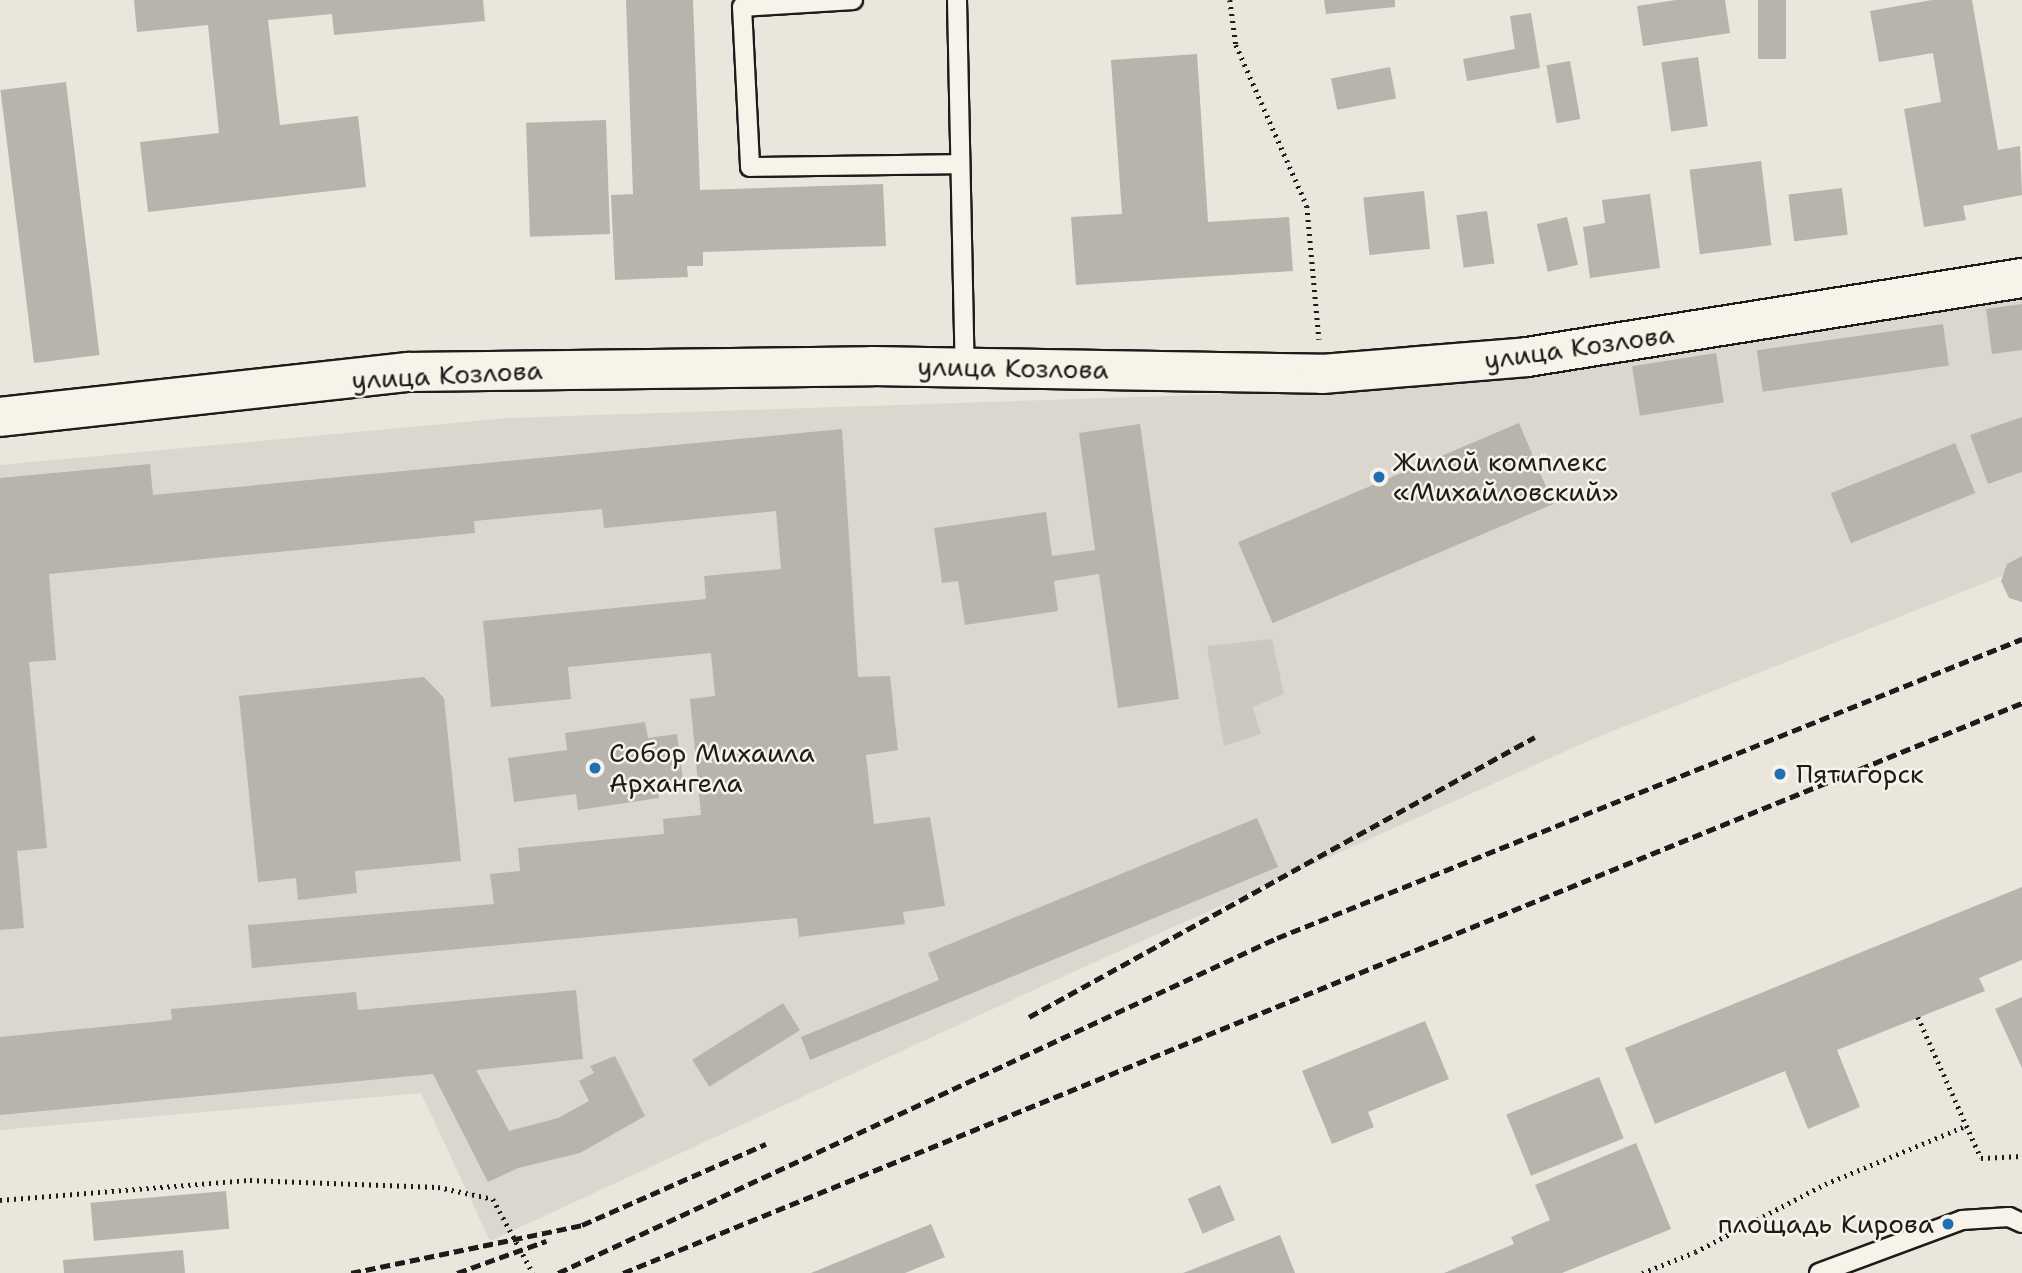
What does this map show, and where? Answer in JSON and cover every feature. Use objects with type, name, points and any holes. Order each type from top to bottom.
[{"type":"street","name":"улица Козлова","points":[[0,417],[408,372],[965,367],[1322,374],[1527,358],[2022,278]]},
{"type":"lane","points":[[853,0],[742,7],[750,167],[960,164]]},
{"type":"lane","points":[[957,0],[965,367]]},
{"type":"lane","points":[[1819,1273],[1962,1220],[2009,1217],[2022,1223]]},
{"type":"path","points":[[1230,0],[1236,45],[1307,206],[1322,374]]},
{"type":"path","points":[[1918,1017],[1981,1158],[2022,1156]]},
{"type":"path","points":[[1642,1273],[1695,1252],[1825,1184],[1966,1126]]},
{"type":"path","points":[[0,1200],[250,1180],[438,1187],[494,1199],[533,1273]]},
{"type":"shaded area","points":[[2022,294],[2022,568],[1595,738],[1073,972],[490,1241],[421,1093],[0,1130],[0,465],[508,418],[1320,391],[1525,377]]},
{"type":"shaded area","points":[[1272,639],[1284,694],[1253,707],[1261,734],[1224,746],[1207,646]]},
{"type":"building","points":[[134,0],[483,0],[485,21],[334,35],[332,14],[268,20],[280,125],[358,116],[366,187],[148,212],[140,142],[219,133],[208,25],[137,32]]},
{"type":"building","points":[[626,0],[693,0],[700,190],[883,184],[886,246],[703,252],[703,266],[687,266],[688,277],[615,280],[611,195],[633,194]]},
{"type":"building","points":[[1324,0],[1395,0],[1395,7],[1326,14]]},
{"type":"building","points":[[1676,0],[1725,0],[1730,33],[1643,46],[1637,6]]},
{"type":"building","points":[[1758,0],[1786,0],[1786,59],[1758,59]]},
{"type":"building","points":[[1932,0],[1972,0],[1998,150],[2020,146],[2022,195],[1963,206],[1966,220],[1924,227],[1904,109],[1941,102],[1933,53],[1879,62],[1870,11]]},
{"type":"building","points":[[1531,13],[1540,68],[1467,81],[1463,59],[1515,49],[1510,16]]},
{"type":"building","points":[[1197,54],[1208,222],[1289,217],[1293,271],[1076,285],[1071,217],[1122,214],[1111,60]]},
{"type":"building","points":[[1698,57],[1708,126],[1671,131],[1661,62]]},
{"type":"building","points":[[1570,61],[1580,119],[1557,123],[1546,65]]},
{"type":"building","points":[[1390,67],[1396,98],[1337,110],[1331,78]]},
{"type":"building","points":[[66,82],[100,355],[34,363],[0,90]]},
{"type":"building","points":[[606,120],[610,234],[530,237],[526,123]]},
{"type":"building","points":[[1761,161],[1771,245],[1700,254],[1690,170]]},
{"type":"building","points":[[1842,188],[1848,235],[1794,241],[1788,195]]},
{"type":"building","points":[[1424,191],[1430,249],[1369,255],[1363,197]]},
{"type":"building","points":[[1650,194],[1660,268],[1590,278],[1583,227],[1605,223],[1602,200]]},
{"type":"building","points":[[1487,211],[1494,263],[1464,268],[1456,215]]},
{"type":"building","points":[[1567,217],[1578,265],[1548,272],[1537,224]]},
{"type":"building","points":[[2022,304],[2022,350],[1992,354],[1986,309]]},
{"type":"building","points":[[1943,324],[1949,366],[1763,392],[1757,350]]},
{"type":"building","points":[[1716,353],[1724,402],[1640,416],[1632,366]]},
{"type":"building","points":[[2022,417],[2022,472],[1988,484],[1970,435]]},
{"type":"building","points":[[1519,423],[1553,504],[1273,623],[1238,542]]},
{"type":"building","points":[[1140,424],[1179,699],[1118,708],[1099,574],[1054,581],[1058,611],[965,625],[958,581],[942,583],[934,528],[1046,512],[1052,556],[1095,550],[1079,433]]},
{"type":"building","points":[[842,429],[858,677],[890,676],[898,750],[866,755],[874,824],[930,817],[945,906],[903,912],[905,924],[799,937],[797,918],[252,968],[248,925],[494,904],[490,874],[520,871],[518,848],[664,834],[663,819],[701,815],[690,699],[715,696],[711,653],[568,667],[571,699],[491,707],[483,621],[706,599],[704,576],[781,569],[776,511],[604,528],[602,509],[474,521],[475,533],[49,574],[56,660],[29,662],[47,848],[17,851],[24,928],[0,930],[0,478],[150,464],[153,495]]},
{"type":"building","points":[[1955,443],[1975,493],[1851,543],[1831,493]]},
{"type":"building","points":[[2022,556],[2022,602],[2009,598],[2001,581],[2007,564]]},
{"type":"building","points":[[424,677],[444,698],[461,861],[355,871],[357,893],[298,900],[296,878],[258,882],[239,696]]},
{"type":"building","name":"Собор Михаила Архангела","points":[[645,722],[648,738],[677,734],[683,779],[657,783],[659,798],[578,810],[576,794],[514,802],[508,758],[567,750],[565,733]]},
{"type":"building","points":[[1257,818],[1278,867],[810,1060],[801,1037],[939,980],[928,953]]},
{"type":"building","points":[[2022,887],[2022,960],[1979,978],[1985,991],[1837,1050],[1860,1107],[1808,1129],[1785,1071],[1655,1124],[1625,1048]]},
{"type":"building","points":[[576,990],[583,1059],[476,1070],[509,1131],[558,1118],[589,1101],[579,1081],[594,1073],[590,1066],[615,1056],[645,1116],[580,1153],[518,1168],[488,1182],[433,1074],[0,1115],[0,1037],[172,1020],[171,1009],[356,992],[358,1010]]},
{"type":"building","points":[[2022,997],[2022,1068],[1995,1009]]},
{"type":"building","points":[[783,1003],[800,1030],[709,1087],[692,1060]]},
{"type":"building","points":[[1425,1021],[1449,1079],[1368,1112],[1374,1127],[1332,1144],[1302,1071]]},
{"type":"building","points":[[1599,1077],[1624,1138],[1531,1176],[1506,1114]]},
{"type":"building","points":[[1636,1143],[1671,1229],[1562,1273],[1444,1273],[1514,1244],[1511,1237],[1550,1220],[1535,1185]]},
{"type":"building","points":[[1220,1185],[1235,1220],[1203,1234],[1188,1199]]},
{"type":"building","points":[[226,1191],[229,1229],[94,1241],[91,1203]]},
{"type":"building","points":[[931,1224],[945,1257],[905,1273],[811,1273]]},
{"type":"building","points":[[1280,1235],[1295,1273],[1183,1273]]},
{"type":"building","points":[[183,1250],[185,1273],[64,1273],[63,1260]]},
{"type":"railway","points":[[558,1273],[1277,938],[2022,639]]},
{"type":"railway","points":[[623,1273],[2022,703]]},
{"type":"railway","points":[[1029,1017],[1535,737]]},
{"type":"railway","points":[[351,1273],[582,1225],[766,1144]]},
{"type":"railway","points":[[457,1273],[546,1241]]},
{"type":"place","name":"Жилой комплекс «Михайловский»","points":[[1379,477]]},
{"type":"place","name":"Собор Михаила Архангела","points":[[595,768]]},
{"type":"place","name":"Пятигорск","points":[[1780,774]]},
{"type":"place","name":"площадь Кирова","points":[[1948,1224]]}]
